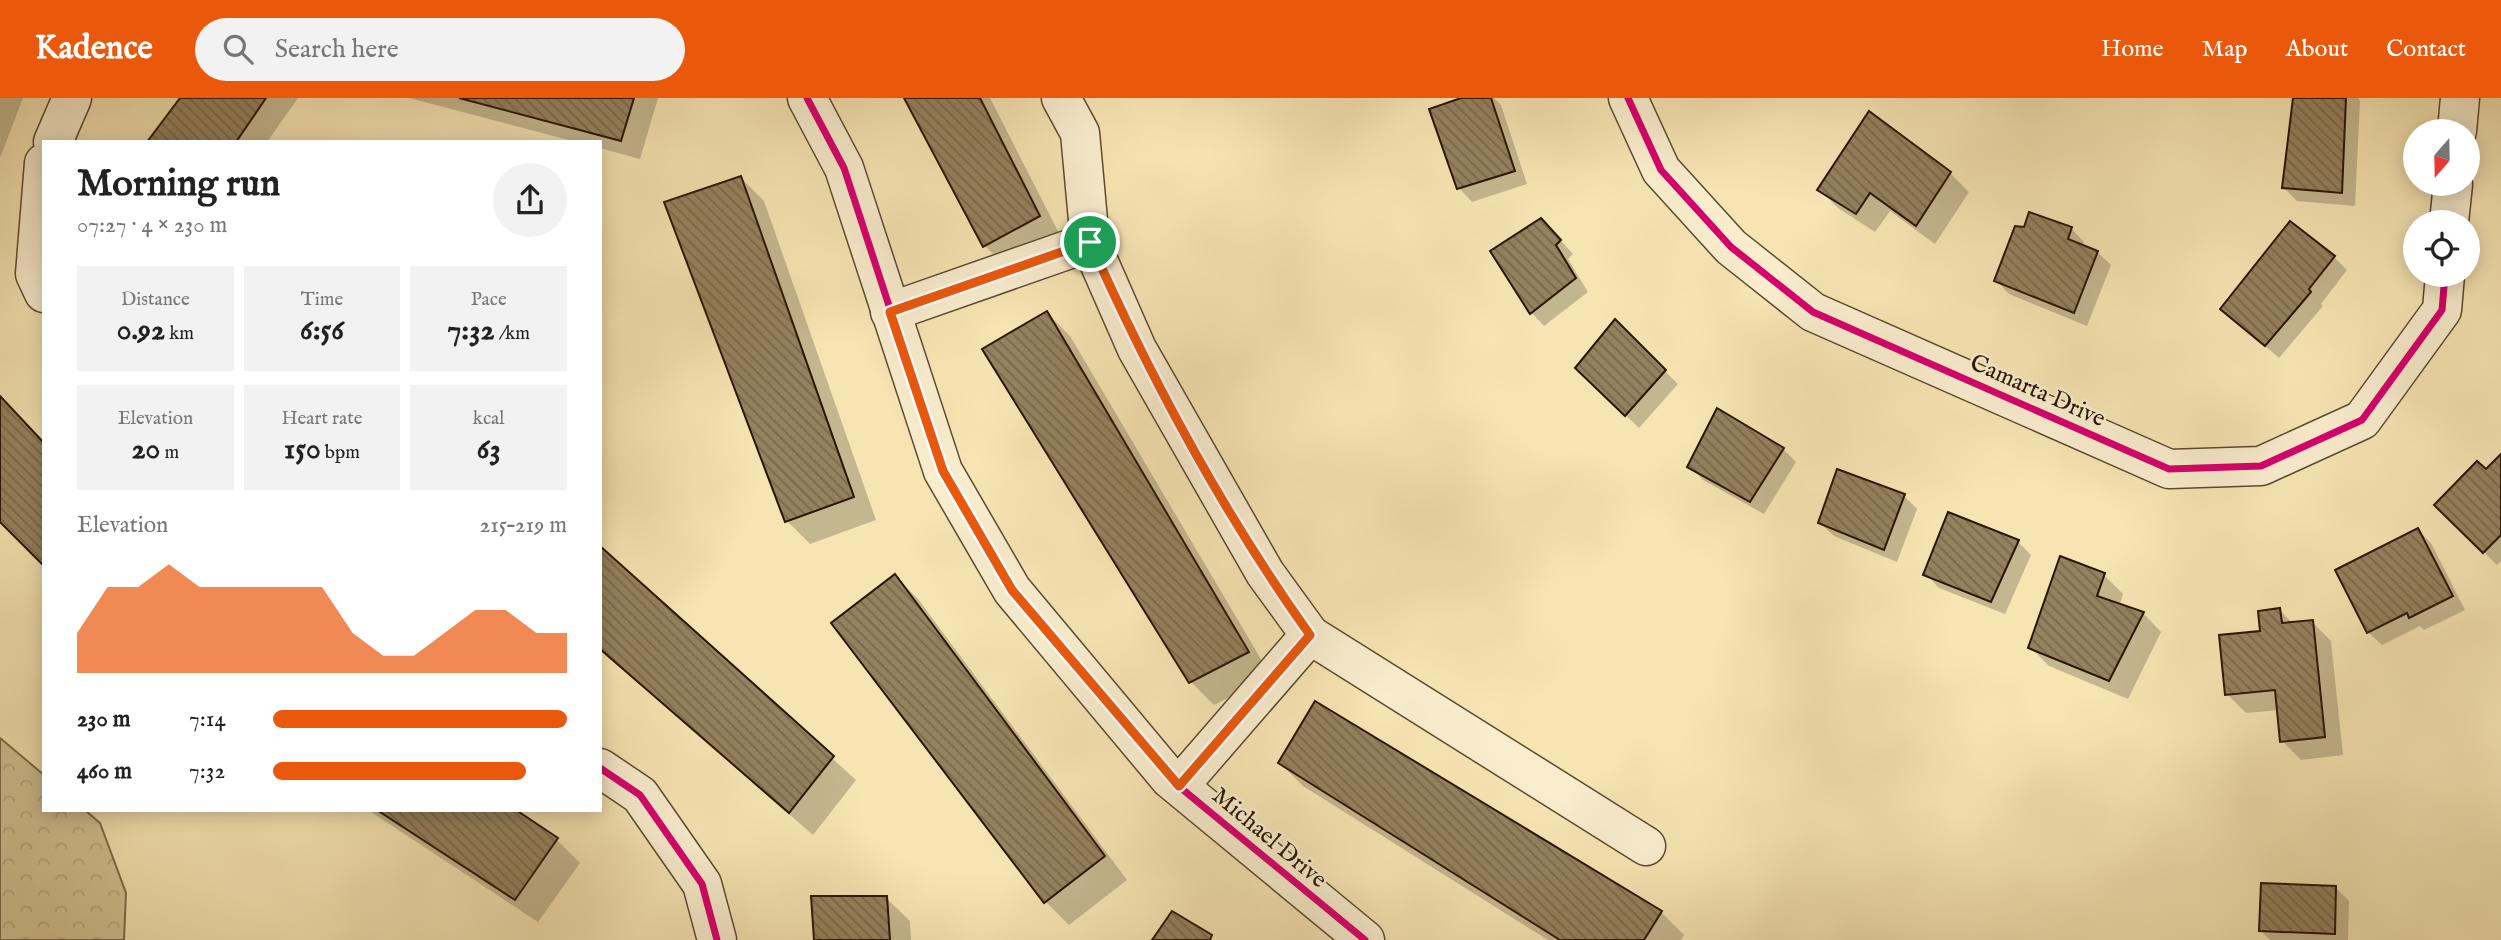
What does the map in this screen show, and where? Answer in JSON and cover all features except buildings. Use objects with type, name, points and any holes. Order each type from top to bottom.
[{"type":"street","points":[[54,140],[72,98]]},
{"type":"street","name":"Michael Drive","points":[[807,98],[844,168],[943,471],[1012,590],[1179,786],[1365,940]]},
{"type":"street","points":[[1061,98],[1080,133],[1090,242],[1137,349],[1265,573],[1310,635],[1646,846]]},
{"type":"street","name":"Camarta Drive","points":[[1628,98],[1661,170],[1731,247],[1813,312],[2169,469],[2261,466],[2362,420],[2442,310],[2444,287]]},
{"type":"street","points":[[2458,119],[2460,98]]},
{"type":"street","points":[[42,188],[35,274],[42,289]]},
{"type":"street","points":[[890,312],[1090,242]]},
{"type":"street","points":[[1179,786],[1310,635]]},
{"type":"street","points":[[602,769],[640,795],[702,884],[717,940]]},
{"type":"green space","points":[[0,738],[42,773],[42,812],[87,812],[100,823],[126,893],[124,940],[0,940]]},
{"type":"cycle path","points":[[807,98],[844,168],[943,471],[1012,590],[1170,779],[1365,940]]},
{"type":"cycle path","points":[[1628,98],[1661,170],[1731,247],[1813,312],[2169,469],[2261,466],[2362,420],[2442,310],[2444,287]]},
{"type":"cycle path","points":[[602,769],[640,795],[702,884],[717,940]]},
{"type":"route","points":[[1090,242],[1137,349],[1265,573],[1310,635],[1179,786],[1170,779],[1012,590],[943,471],[890,312],[1090,242]]}]
